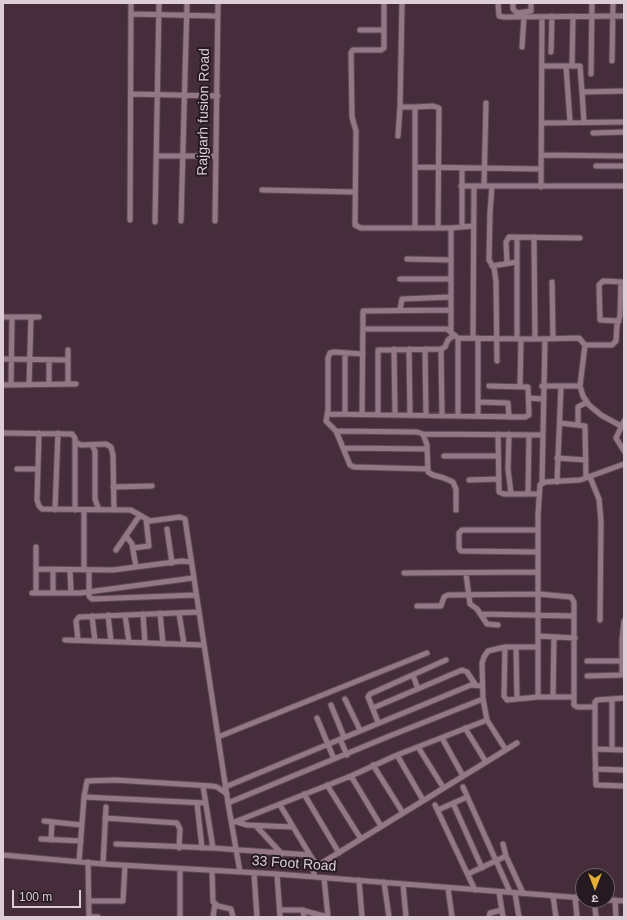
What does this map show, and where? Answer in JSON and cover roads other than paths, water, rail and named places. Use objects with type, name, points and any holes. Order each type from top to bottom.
[{"type":"street","points":[[130,220],[131,3]]},
{"type":"street","points":[[155,222],[159,3]]},
{"type":"street","points":[[181,221],[187,3]]},
{"type":"street","name":"Rajgarh fusion Road","points":[[215,221],[218,96],[218,3]]},
{"type":"street","points":[[384,3],[383,49],[353,50],[351,53],[352,117],[356,131],[356,227],[451,228],[473,226]]},
{"type":"street","points":[[398,136],[402,3]]},
{"type":"street","points":[[497,3],[501,17],[624,16]]},
{"type":"street","points":[[513,3],[513,9],[516,13],[530,11],[531,3]]},
{"type":"street","points":[[591,74],[592,3]]},
{"type":"street","points":[[612,61],[613,3]]},
{"type":"street","points":[[131,14],[217,16]]},
{"type":"street","points":[[551,52],[552,16]]},
{"type":"street","points":[[570,122],[569,66],[573,16]]},
{"type":"street","points":[[522,47],[524,17]]},
{"type":"street","points":[[541,186],[542,17]]},
{"type":"street","points":[[360,30],[384,30]]},
{"type":"street","points":[[542,66],[581,67],[584,122]]},
{"type":"street","points":[[582,92],[624,91]]},
{"type":"street","points":[[131,94],[218,96]]},
{"type":"street","points":[[484,186],[486,103]]},
{"type":"street","points":[[400,107],[438,107],[438,228]]},
{"type":"street","points":[[415,107],[415,228]]},
{"type":"street","points":[[542,123],[624,122]]},
{"type":"street","points":[[593,132],[624,132]]},
{"type":"street","points":[[541,155],[623,156]]},
{"type":"street","points":[[157,156],[216,156]]},
{"type":"street","points":[[596,166],[624,166]]},
{"type":"street","points":[[415,167],[541,169]]},
{"type":"street","points":[[462,168],[462,226]]},
{"type":"street","points":[[462,186],[624,186]]},
{"type":"street","points":[[474,186],[473,226],[478,416]]},
{"type":"street","points":[[492,186],[489,260],[495,271],[496,281],[497,361]]},
{"type":"street","points":[[262,190],[355,192]]},
{"type":"street","points":[[451,228],[451,310],[454,335],[458,415]]},
{"type":"street","points":[[534,237],[535,339]]},
{"type":"street","points":[[507,263],[507,238],[580,238]]},
{"type":"street","points":[[517,238],[520,386]]},
{"type":"street","points":[[407,259],[451,260]]},
{"type":"street","points":[[492,266],[517,262]]},
{"type":"street","points":[[400,279],[451,279]]},
{"type":"street","points":[[585,345],[615,343],[619,322],[620,316],[622,282],[603,281],[599,285],[600,320],[619,322]]},
{"type":"street","points":[[552,282],[553,339]]},
{"type":"street","points":[[400,310],[402,299],[451,298]]},
{"type":"street","points":[[362,414],[364,310],[451,310]]},
{"type":"street","points":[[3,317],[39,317]]},
{"type":"street","points":[[11,385],[12,317]]},
{"type":"street","points":[[29,385],[31,317]]},
{"type":"street","points":[[363,329],[496,339],[579,338],[585,345],[580,386],[587,402],[601,415],[623,423],[616,438],[624,451]]},
{"type":"street","points":[[378,414],[378,352],[394,349],[441,349],[445,347],[448,340],[454,335]]},
{"type":"street","points":[[538,697],[538,494],[542,482],[542,386],[544,339]]},
{"type":"street","points":[[394,349],[395,414]]},
{"type":"street","points":[[409,349],[410,415]]},
{"type":"street","points":[[425,349],[426,415]]},
{"type":"street","points":[[441,349],[442,415]]},
{"type":"street","points":[[68,350],[68,384]]},
{"type":"street","points":[[362,354],[334,352],[329,355],[328,414],[326,421],[336,431],[350,465],[354,468],[428,469]]},
{"type":"street","points":[[345,353],[345,414]]},
{"type":"street","points":[[3,359],[68,360]]},
{"type":"street","points":[[49,360],[49,384]]},
{"type":"street","points":[[3,385],[76,384]]},
{"type":"street","points":[[328,414],[528,417],[528,387],[489,386]]},
{"type":"street","points":[[542,386],[580,386]]},
{"type":"street","points":[[557,482],[561,386]]},
{"type":"street","points":[[529,398],[542,399]]},
{"type":"street","points":[[478,402],[508,403],[509,417]]},
{"type":"street","points":[[578,424],[578,407],[587,402]]},
{"type":"street","points":[[560,422],[583,425],[586,428],[586,460],[588,478],[599,499],[601,521],[600,620]]},
{"type":"street","points":[[336,431],[417,432],[423,434],[542,435]]},
{"type":"street","points":[[3,433],[72,434],[74,442],[76,510]]},
{"type":"street","points":[[39,433],[38,503],[42,508],[55,510],[131,510],[146,519],[154,521],[180,516],[185,519],[225,788],[228,803],[235,823],[236,851],[240,872]]},
{"type":"street","points":[[55,510],[58,433]]},
{"type":"street","points":[[423,434],[426,441],[428,469],[430,474],[453,482],[456,489],[456,510]]},
{"type":"street","points":[[498,434],[499,492],[504,494],[538,494]]},
{"type":"street","points":[[510,434],[508,468],[511,494]]},
{"type":"street","points":[[528,494],[529,435]]},
{"type":"street","points":[[74,442],[81,445],[106,444],[111,447],[113,455],[114,510]]},
{"type":"street","points":[[92,444],[95,451],[95,499],[99,510]]},
{"type":"street","points":[[343,448],[427,450]]},
{"type":"street","points":[[444,456],[498,456]]},
{"type":"street","points":[[557,458],[586,460]]},
{"type":"street","points":[[542,482],[557,482],[588,478],[624,464]]},
{"type":"street","points":[[17,469],[38,469]]},
{"type":"street","points":[[469,480],[498,479]]},
{"type":"street","points":[[113,487],[152,486]]},
{"type":"street","points":[[84,510],[90,598],[196,595]]},
{"type":"street","points":[[116,550],[140,515]]},
{"type":"street","points":[[133,548],[149,546],[146,519]]},
{"type":"street","points":[[167,528],[172,563]]},
{"type":"street","points":[[538,530],[462,530],[459,533],[458,548],[461,551],[538,552]]},
{"type":"street","points":[[126,536],[133,548],[136,567]]},
{"type":"street","points":[[36,547],[34,593],[89,592],[194,578]]},
{"type":"street","points":[[36,569],[113,570],[186,561],[191,562]]},
{"type":"street","points":[[53,569],[53,593]]},
{"type":"street","points":[[70,570],[71,593]]},
{"type":"street","points":[[404,573],[466,574],[538,572]]},
{"type":"street","points":[[466,574],[467,594],[470,604],[481,614],[487,624],[498,625]]},
{"type":"street","points":[[417,606],[441,606],[446,595],[539,594],[571,596],[574,602],[575,706],[595,707]]},
{"type":"street","points":[[78,640],[76,619],[79,617],[199,612]]},
{"type":"street","points":[[160,613],[163,644]]},
{"type":"street","points":[[179,613],[184,644]]},
{"type":"street","points":[[143,614],[145,643]]},
{"type":"street","points":[[481,614],[574,616]]},
{"type":"street","points":[[108,615],[111,642]]},
{"type":"street","points":[[125,615],[129,642]]},
{"type":"street","points":[[92,616],[95,641]]},
{"type":"street","points":[[586,676],[622,675],[622,640],[624,621]]},
{"type":"street","points":[[538,636],[575,638]]},
{"type":"street","points":[[554,637],[554,697]]},
{"type":"street","points":[[65,640],[203,645]]},
{"type":"street","points":[[506,750],[486,720],[482,686],[484,657],[488,651],[505,647],[538,647]]},
{"type":"street","points":[[505,647],[504,696],[507,700],[538,697],[574,697]]},
{"type":"street","points":[[516,647],[517,698]]},
{"type":"street","points":[[218,737],[427,653]]},
{"type":"street","points":[[378,722],[368,697],[370,694],[446,660]]},
{"type":"street","points":[[588,661],[623,661]]},
{"type":"street","points":[[372,708],[462,670],[467,672],[475,684]]},
{"type":"street","points":[[413,675],[418,689]]},
{"type":"street","points":[[225,788],[328,745],[378,722],[475,684],[482,686]]},
{"type":"street","points":[[624,698],[596,700],[595,707],[595,782],[598,786],[624,786]]},
{"type":"street","points":[[345,699],[360,730]]},
{"type":"street","points":[[228,803],[347,755],[413,726],[483,699]]},
{"type":"street","points":[[612,699],[612,750]]},
{"type":"street","points":[[331,705],[347,755]]},
{"type":"street","points":[[318,718],[334,759]]},
{"type":"street","points":[[235,823],[351,776],[397,755],[486,720]]},
{"type":"street","points":[[465,728],[486,762]]},
{"type":"street","points":[[442,738],[463,776]]},
{"type":"street","points":[[315,877],[312,870],[317,866],[506,750],[516,742]]},
{"type":"street","points":[[418,747],[444,788]]},
{"type":"street","points":[[595,749],[624,750]]},
{"type":"street","points":[[397,755],[423,800]]},
{"type":"street","points":[[373,765],[403,813]]},
{"type":"street","points":[[595,769],[624,770]]},
{"type":"street","points":[[351,776],[381,826]]},
{"type":"street","points":[[79,862],[84,797],[86,783],[90,780],[217,787],[227,794]]},
{"type":"street","points":[[203,786],[213,848]]},
{"type":"street","points":[[327,786],[361,839]]},
{"type":"street","points":[[463,787],[512,893],[519,917]]},
{"type":"street","points":[[304,794],[339,853]]},
{"type":"street","points":[[438,810],[467,796]]},
{"type":"street","points":[[84,797],[205,803]]},
{"type":"street","points":[[197,803],[202,848]]},
{"type":"street","points":[[453,803],[482,868]]},
{"type":"street","points":[[280,805],[317,866]]},
{"type":"street","points":[[435,805],[475,890]]},
{"type":"street","points":[[103,864],[106,807]]},
{"type":"street","points":[[105,818],[177,823],[180,826],[179,848]]},
{"type":"street","points":[[44,821],[82,825]]},
{"type":"street","points":[[51,840],[52,822]]},
{"type":"street","points":[[235,823],[256,826],[293,827]]},
{"type":"street","points":[[256,826],[282,854]]},
{"type":"street","points":[[41,839],[81,841]]},
{"type":"street","points":[[116,844],[179,848],[213,848],[236,851],[310,855]]},
{"type":"street","points":[[503,844],[506,856],[523,893]]},
{"type":"street","name":"33 Foot Road","points":[[3,855],[103,864],[277,874],[575,897]]},
{"type":"street","points":[[468,874],[506,856]]},
{"type":"street","points":[[88,862],[89,917],[98,917]]},
{"type":"street","points":[[89,901],[123,901],[125,865]]},
{"type":"street","points":[[180,869],[180,917]]},
{"type":"street","points":[[212,870],[212,898],[215,904],[213,917]]},
{"type":"street","points":[[254,873],[257,917]]},
{"type":"street","points":[[277,874],[280,917]]},
{"type":"street","points":[[280,910],[303,910],[328,917],[324,878]]},
{"type":"street","points":[[359,880],[362,917]]},
{"type":"street","points":[[384,882],[389,917]]},
{"type":"street","points":[[403,884],[406,917]]},
{"type":"street","points":[[448,888],[452,917]]},
{"type":"street","points":[[499,892],[503,917]]},
{"type":"street","points":[[552,896],[556,917]]},
{"type":"street","points":[[215,904],[231,909],[233,917]]},
{"type":"street","points":[[303,910],[304,917]]},
{"type":"street","points":[[489,917],[490,912],[502,910]]}]
